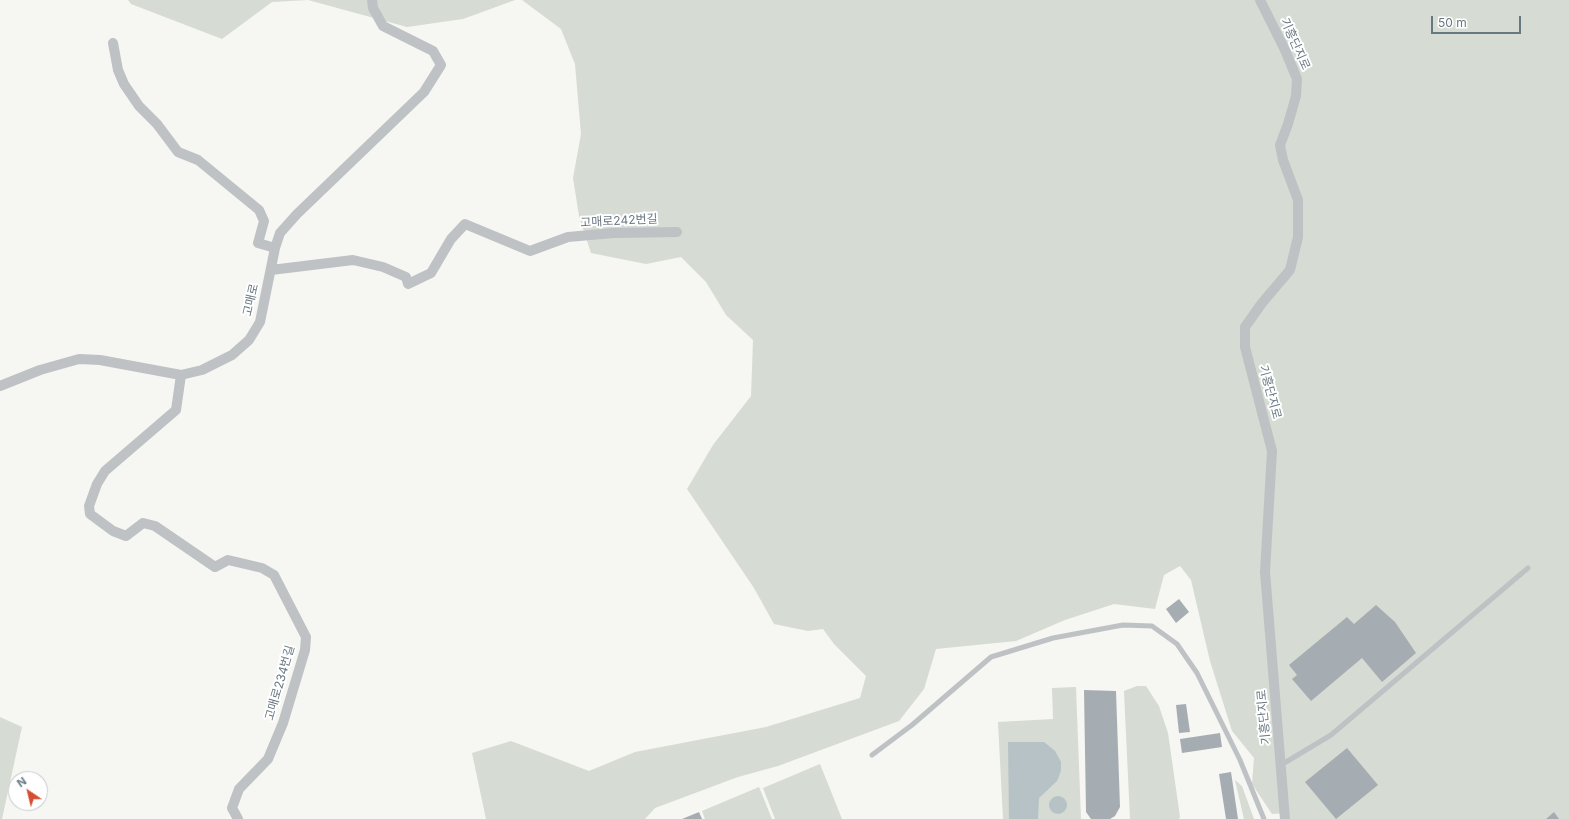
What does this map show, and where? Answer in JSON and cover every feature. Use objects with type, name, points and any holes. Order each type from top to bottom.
[{"type":"street","name":"고매로","points":[[0,386],[40,370],[79,359],[100,360],[181,375],[202,370],[232,355],[248,340],[260,322],[275,248],[280,233],[297,214],[424,92],[440,65],[433,51],[384,26],[373,8],[372,0]]},
{"type":"street","name":"기흥단지로","points":[[1260,0],[1285,50],[1297,79],[1296,96],[1280,145],[1283,160],[1298,200],[1298,237],[1290,270],[1262,302],[1245,327],[1245,347],[1272,451],[1265,572],[1285,819]]},
{"type":"street","points":[[113,44],[118,70],[124,84],[139,106],[157,124],[178,152],[198,160],[259,210],[264,221],[258,243],[275,248]]},
{"type":"street","name":"고매로242번길","points":[[271,270],[354,260],[383,267],[406,277],[408,284],[431,273],[451,239],[465,224],[530,251],[568,237],[613,233],[677,232]]},
{"type":"street","name":"고매로234번길","points":[[181,375],[176,410],[105,471],[97,484],[88,506],[90,514],[113,531],[126,536],[143,523],[155,526],[215,567],[228,560],[262,568],[274,575],[306,637],[305,650],[283,723],[268,759],[239,789],[232,808],[238,819]]},
{"type":"lane","points":[[1281,766],[1331,735],[1528,568]]},
{"type":"lane","points":[[872,756],[912,725],[991,657],[1053,638],[1123,625],[1152,626],[1177,644],[1197,673],[1240,760],[1264,819]]},
{"type":"shaded area","points":[[128,0],[308,0],[272,2],[222,39],[131,4]]},
{"type":"shaded area","points":[[308,0],[515,0],[463,19],[407,27]]},
{"type":"shaded area","points":[[522,0],[1569,0],[1569,819],[1285,819],[1285,813],[1272,814],[1252,784],[1254,758],[1232,731],[1210,661],[1191,580],[1180,566],[1164,575],[1155,609],[1114,604],[1065,620],[1016,641],[936,649],[924,689],[899,721],[778,766],[738,777],[655,808],[645,819],[486,819],[472,753],[511,741],[589,771],[635,752],[766,727],[860,698],[866,676],[834,644],[823,629],[808,631],[774,624],[754,588],[687,489],[713,445],[751,396],[753,340],[726,315],[706,282],[681,257],[646,264],[591,253],[579,216],[573,178],[581,134],[575,64],[561,29]]},
{"type":"shaded area","points":[[1137,686],[1146,686],[1159,706],[1168,733],[1180,817],[1179,819],[1130,819],[1124,691]]},
{"type":"shaded area","points":[[1076,687],[1081,819],[1003,819],[998,722],[1053,719],[1052,688]]},
{"type":"shaded area","points":[[0,717],[22,727],[12,771],[8,771],[8,791],[2,819],[0,819]]},
{"type":"shaded area","points":[[1008,742],[1044,742],[1055,751],[1061,762],[1061,771],[1057,781],[1039,798],[1038,819],[1009,819]]},
{"type":"shaded area","points":[[820,764],[842,819],[775,819],[763,788]]},
{"type":"shaded area","points":[[1235,780],[1242,786],[1254,819],[1244,819]]},
{"type":"shaded area","points":[[759,787],[772,819],[705,819],[702,811]]},
{"type":"shaded area","points":[[1058,796],[1064,799],[1067,805],[1064,811],[1058,814],[1052,811],[1049,805],[1052,799]]},
{"type":"building","points":[[1179,599],[1189,612],[1176,623],[1166,609]]},
{"type":"building","points":[[1376,605],[1395,622],[1416,653],[1382,682],[1362,658],[1311,701],[1292,679],[1297,675],[1289,665],[1347,617],[1354,624]]},
{"type":"building","points":[[1084,690],[1116,691],[1120,807],[1115,816],[1110,819],[1091,819],[1086,812]]},
{"type":"building","points":[[1186,704],[1190,732],[1179,733],[1176,705]]},
{"type":"building","points":[[1220,733],[1222,747],[1182,753],[1180,739]]},
{"type":"building","points":[[1347,748],[1378,785],[1336,819],[1305,782]]},
{"type":"building","points":[[1231,772],[1238,819],[1226,819],[1219,774]]},
{"type":"building","points":[[699,812],[702,819],[682,819]]},
{"type":"building","points":[[1554,812],[1559,819],[1546,819]]}]
